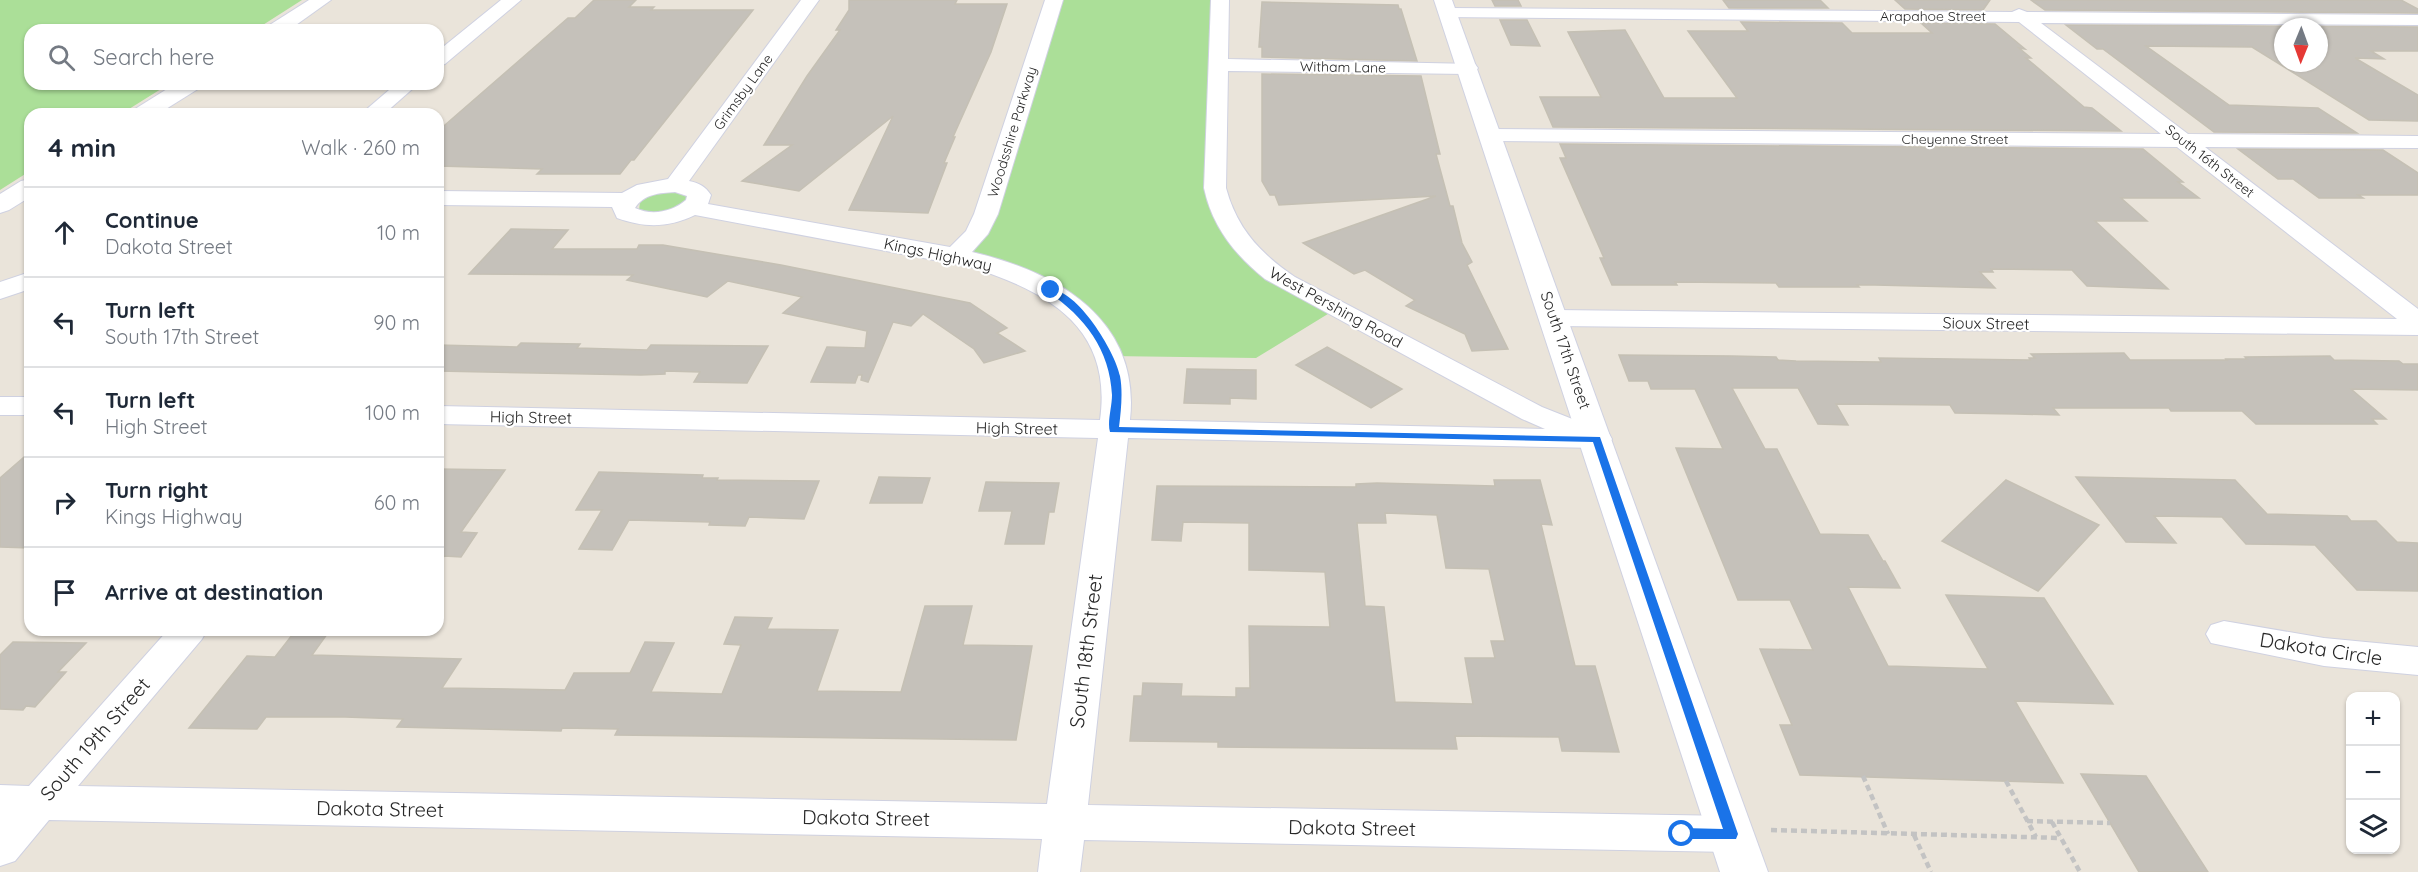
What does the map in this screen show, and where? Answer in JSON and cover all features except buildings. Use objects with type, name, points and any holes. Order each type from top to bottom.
[{"type":"street","points":[[284,24],[322,0]]},
{"type":"street","points":[[444,55],[512,0]]},
{"type":"street","name":"Grimsby Lane","points":[[675,185],[810,0]]},
{"type":"street","name":"Woodsshire Parkway","points":[[956,255],[976,234],[986,214],[1054,0]]},
{"type":"street","name":"West Pershing Road","points":[[1220,0],[1217,64],[1217,198],[1231,229],[1255,259],[1286,282],[1532,414],[1596,439]]},
{"type":"street","name":"South 16th Street","points":[[2001,0],[2418,322]]},
{"type":"street","name":"Arapahoe Street","points":[[1446,7],[2024,17],[2418,20]]},
{"type":"street","name":"South 17th Street","points":[[1446,7],[1744,872]]},
{"type":"street","name":"Witham Lane","points":[[1217,64],[1468,68]]},
{"type":"street","points":[[152,108],[181,90]]},
{"type":"street","points":[[378,108],[400,90]]},
{"type":"street","name":"Cheyenne Street","points":[[1492,135],[2418,142]]},
{"type":"street","points":[[444,198],[626,200],[642,191],[675,185],[691,187],[700,194],[700,200],[693,208],[669,218],[642,220],[625,213],[623,208],[626,200]]},
{"type":"street","points":[[0,205],[24,190]]},
{"type":"street","name":"Kings Highway","points":[[693,208],[956,255],[1029,279],[1072,304],[1086,318],[1108,353],[1116,376],[1117,403],[1114,430]]},
{"type":"street","points":[[0,291],[24,282]]},
{"type":"street","name":"Sioux Street","points":[[1555,318],[2418,327]]},
{"type":"street","points":[[0,406],[24,406]]},
{"type":"street","name":"High Street","points":[[444,415],[1596,439]]},
{"type":"street","name":"South 18th Street","points":[[1059,872],[1114,430]]},
{"type":"street","name":"Dakota Circle","points":[[2224,634],[2346,655],[2418,661]]},
{"type":"street","name":"South 19th Street","points":[[0,848],[184,636]]},
{"type":"street","name":"Dakota Street","points":[[0,802],[1065,822],[1730,831]]},
{"type":"path","points":[[1863,777],[1888,834]]},
{"type":"path","points":[[2006,782],[2036,838]]},
{"type":"path","points":[[2027,820],[2110,823]]},
{"type":"path","points":[[2052,822],[2080,872]]},
{"type":"path","points":[[1730,831],[2061,838]]},
{"type":"path","points":[[1913,834],[1931,872]]},
{"type":"green space","points":[[0,0],[302,0],[264,24],[24,24],[24,90],[159,90],[131,108],[24,108],[24,175],[0,190]]},
{"type":"green space","points":[[1054,0],[1220,0],[1215,139],[1231,229],[1336,309],[1256,358],[1110,356],[1072,305],[956,255],[967,245]]},
{"type":"green space","points":[[673,191],[689,196],[689,200],[672,210],[659,214],[639,210],[640,202],[649,195]]},
{"type":"route","points":[[1051,290],[1072,304],[1086,318],[1108,353],[1116,376],[1117,403],[1114,430],[1596,439],[1731,834],[1682,834]]}]
